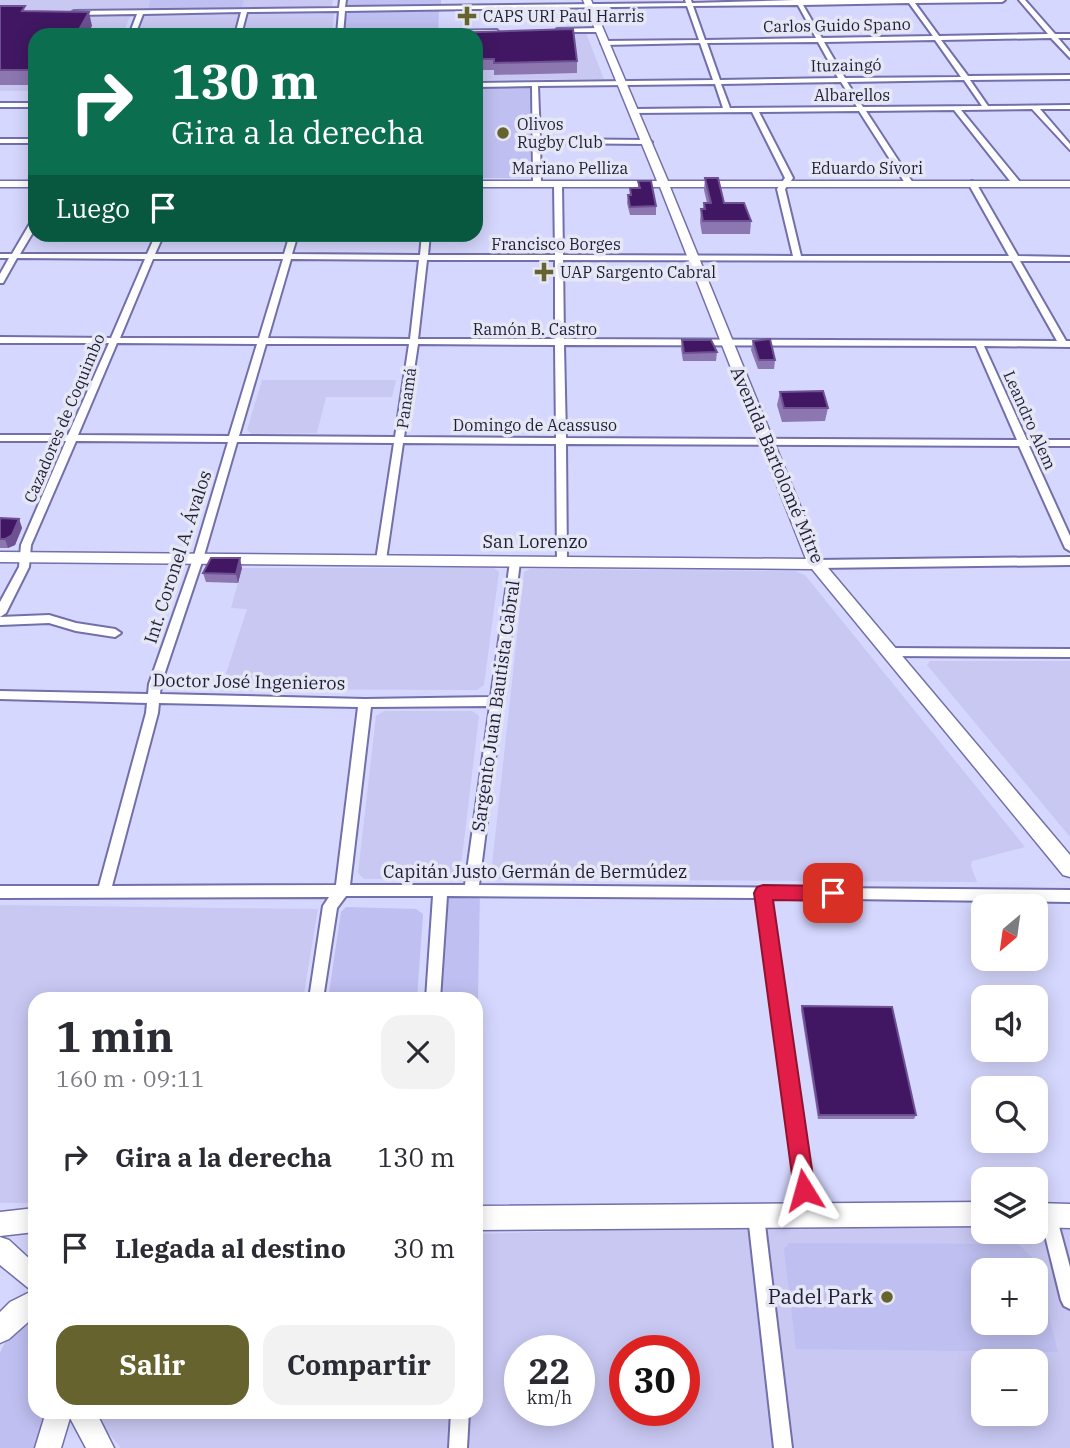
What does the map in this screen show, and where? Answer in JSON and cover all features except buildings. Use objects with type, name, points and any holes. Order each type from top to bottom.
[{"type":"street","points":[[341,28],[343,0]]},
{"type":"street","points":[[65,13],[343,9],[441,4],[1002,0]]},
{"type":"street","points":[[1022,0],[1070,56]]},
{"type":"street","points":[[799,1],[842,79],[909,183]]},
{"type":"street","points":[[911,1],[986,107]]},
{"type":"street","points":[[689,2],[727,110]]},
{"type":"street","name":"Avenida Bartolomé Mitre","points":[[588,3],[648,142],[692,259],[816,564],[1070,869]]},
{"type":"street","points":[[441,4],[441,28]]},
{"type":"street","points":[[239,28],[244,11]]},
{"type":"street","points":[[135,28],[141,12]]},
{"type":"street","points":[[546,31],[599,30]]},
{"type":"street","points":[[483,33],[507,32]]},
{"type":"street","name":"Carlos Guido Spano","points":[[604,43],[1070,36]]},
{"type":"street","name":"Ituzaingó","points":[[483,85],[1070,77]]},
{"type":"street","points":[[535,84],[537,184]]},
{"type":"street","points":[[0,105],[28,105]]},
{"type":"street","points":[[1034,107],[1070,148]]},
{"type":"street","name":"Albarellos","points":[[635,111],[1070,107]]},
{"type":"street","points":[[956,108],[1017,184]]},
{"type":"street","points":[[754,109],[789,178],[781,189],[798,259]]},
{"type":"street","points":[[0,141],[28,141]]},
{"type":"street","points":[[537,141],[648,142]]},
{"type":"street","name":"Eduardo Sívori","points":[[664,183],[1070,184]]},
{"type":"street","name":"Mariano Pelliza","points":[[483,184],[664,183]]},
{"type":"street","points":[[972,183],[1066,344]]},
{"type":"street","points":[[0,184],[28,184]]},
{"type":"street","points":[[558,184],[562,562]]},
{"type":"street","points":[[0,281],[28,234]]},
{"type":"street","name":"Cazadores de Coquimbo","points":[[0,613],[23,567],[23,557],[71,439],[157,242]]},
{"type":"street","name":"Int. Coronel A. Ávalos","points":[[104,891],[154,697],[155,684],[198,559],[292,242]]},
{"type":"street","name":"Panamá","points":[[381,560],[414,342],[425,242]]},
{"type":"street","name":"Francisco Borges","points":[[0,256],[1070,259]]},
{"type":"street","name":"Ramón B. Castro","points":[[0,340],[1066,344]]},
{"type":"street","name":"Leandro Alem","points":[[979,344],[1070,548]]},
{"type":"street","name":"Domingo de Acassuso","points":[[0,438],[1070,443]]},
{"type":"street","name":"San Lorenzo","points":[[0,557],[816,564],[1070,561]]},
{"type":"street","name":"Sargento Juan Bautista Cabral","points":[[471,891],[515,562]]},
{"type":"street","points":[[0,621],[49,619],[76,627],[114,633]]},
{"type":"street","points":[[889,652],[1070,653]]},
{"type":"street","name":"Doctor José Ingenieros","points":[[0,695],[365,703],[497,701]]},
{"type":"street","points":[[317,992],[330,906],[342,891],[365,703]]},
{"type":"street","points":[[433,992],[440,891]]},
{"type":"street","name":"Capitán Justo Germán de Bermúdez","points":[[0,892],[471,891],[1070,896]]},
{"type":"street","points":[[763,893],[808,1217]]},
{"type":"street","points":[[483,1218],[971,1214]]},
{"type":"street","points":[[1051,1215],[1070,1300]]},
{"type":"street","points":[[756,1216],[783,1448]]},
{"type":"street","points":[[0,1224],[28,1221]]},
{"type":"street","points":[[0,1249],[28,1274]]},
{"type":"street","points":[[0,1330],[28,1306]]},
{"type":"street","points":[[48,1448],[58,1419]]},
{"type":"street","points":[[85,1419],[101,1448]]},
{"type":"street","points":[[458,1448],[460,1419]]},
{"type":"shaded area","points":[[0,0],[150,0],[148,9],[0,11]]},
{"type":"shaded area","points":[[150,0],[244,0],[242,8],[148,9]]},
{"type":"shaded area","points":[[244,0],[333,0],[332,6],[242,8]]},
{"type":"shaded area","points":[[346,0],[441,0],[441,7],[345,8]]},
{"type":"shaded area","points":[[439,11],[438,28],[343,28],[348,12]]},
{"type":"shaded area","points":[[132,13],[125,28],[28,28],[28,91],[0,91],[0,16]]},
{"type":"shaded area","points":[[334,13],[333,28],[138,28],[144,14]]},
{"type":"shaded area","points":[[586,33],[604,79],[483,80],[483,36]]},
{"type":"shaded area","name":"Olivos Rugby Club","points":[[530,87],[530,178],[483,178],[483,88]]},
{"type":"shaded area","points":[[262,380],[396,380],[392,397],[326,397],[317,433],[252,434],[247,430]]},
{"type":"shaded area","points":[[242,568],[494,568],[499,572],[484,685],[477,690],[221,689],[247,609],[231,608]]},
{"type":"shaded area","points":[[530,569],[795,571],[805,575],[1025,847],[972,861],[971,866],[977,882],[496,879],[491,874],[524,572]]},
{"type":"shaded area","points":[[930,661],[1070,661],[1070,837],[927,665]]},
{"type":"shaded area","points":[[384,711],[472,711],[479,716],[460,874],[453,879],[364,879],[358,873],[376,716]]},
{"type":"shaded area","points":[[440,891],[480,891],[478,992],[433,992]]},
{"type":"shaded area","points":[[0,905],[318,909],[304,992],[28,992],[28,1203],[0,1203]]},
{"type":"shaded area","points":[[346,907],[416,909],[423,914],[417,992],[329,992],[341,912]]},
{"type":"shaded area","points":[[742,1225],[971,1227],[971,1244],[1048,1244],[1048,1228],[1070,1230],[1070,1448],[121,1448],[98,1419],[483,1419],[483,1234]]},
{"type":"shaded area","name":"Padel Park","points":[[789,1243],[1018,1244],[1033,1258],[971,1258],[971,1335],[1048,1335],[1048,1313],[1058,1352],[1048,1352],[1048,1349],[796,1349],[784,1249]]},
{"type":"shaded area","points":[[28,1319],[28,1419],[47,1419],[38,1448],[0,1448],[0,1353]]},
{"type":"place","name":"CAPS URI Paul Harris","points":[[467,16]]},
{"type":"place","name":"Olivos Rugby Club","points":[[503,133]]},
{"type":"place","name":"UAP Sargento Cabral","points":[[544,272]]},
{"type":"place","name":"Padel Park","points":[[887,1297]]},
{"type":"route","points":[[804,1190],[763,893],[833,893]]}]
